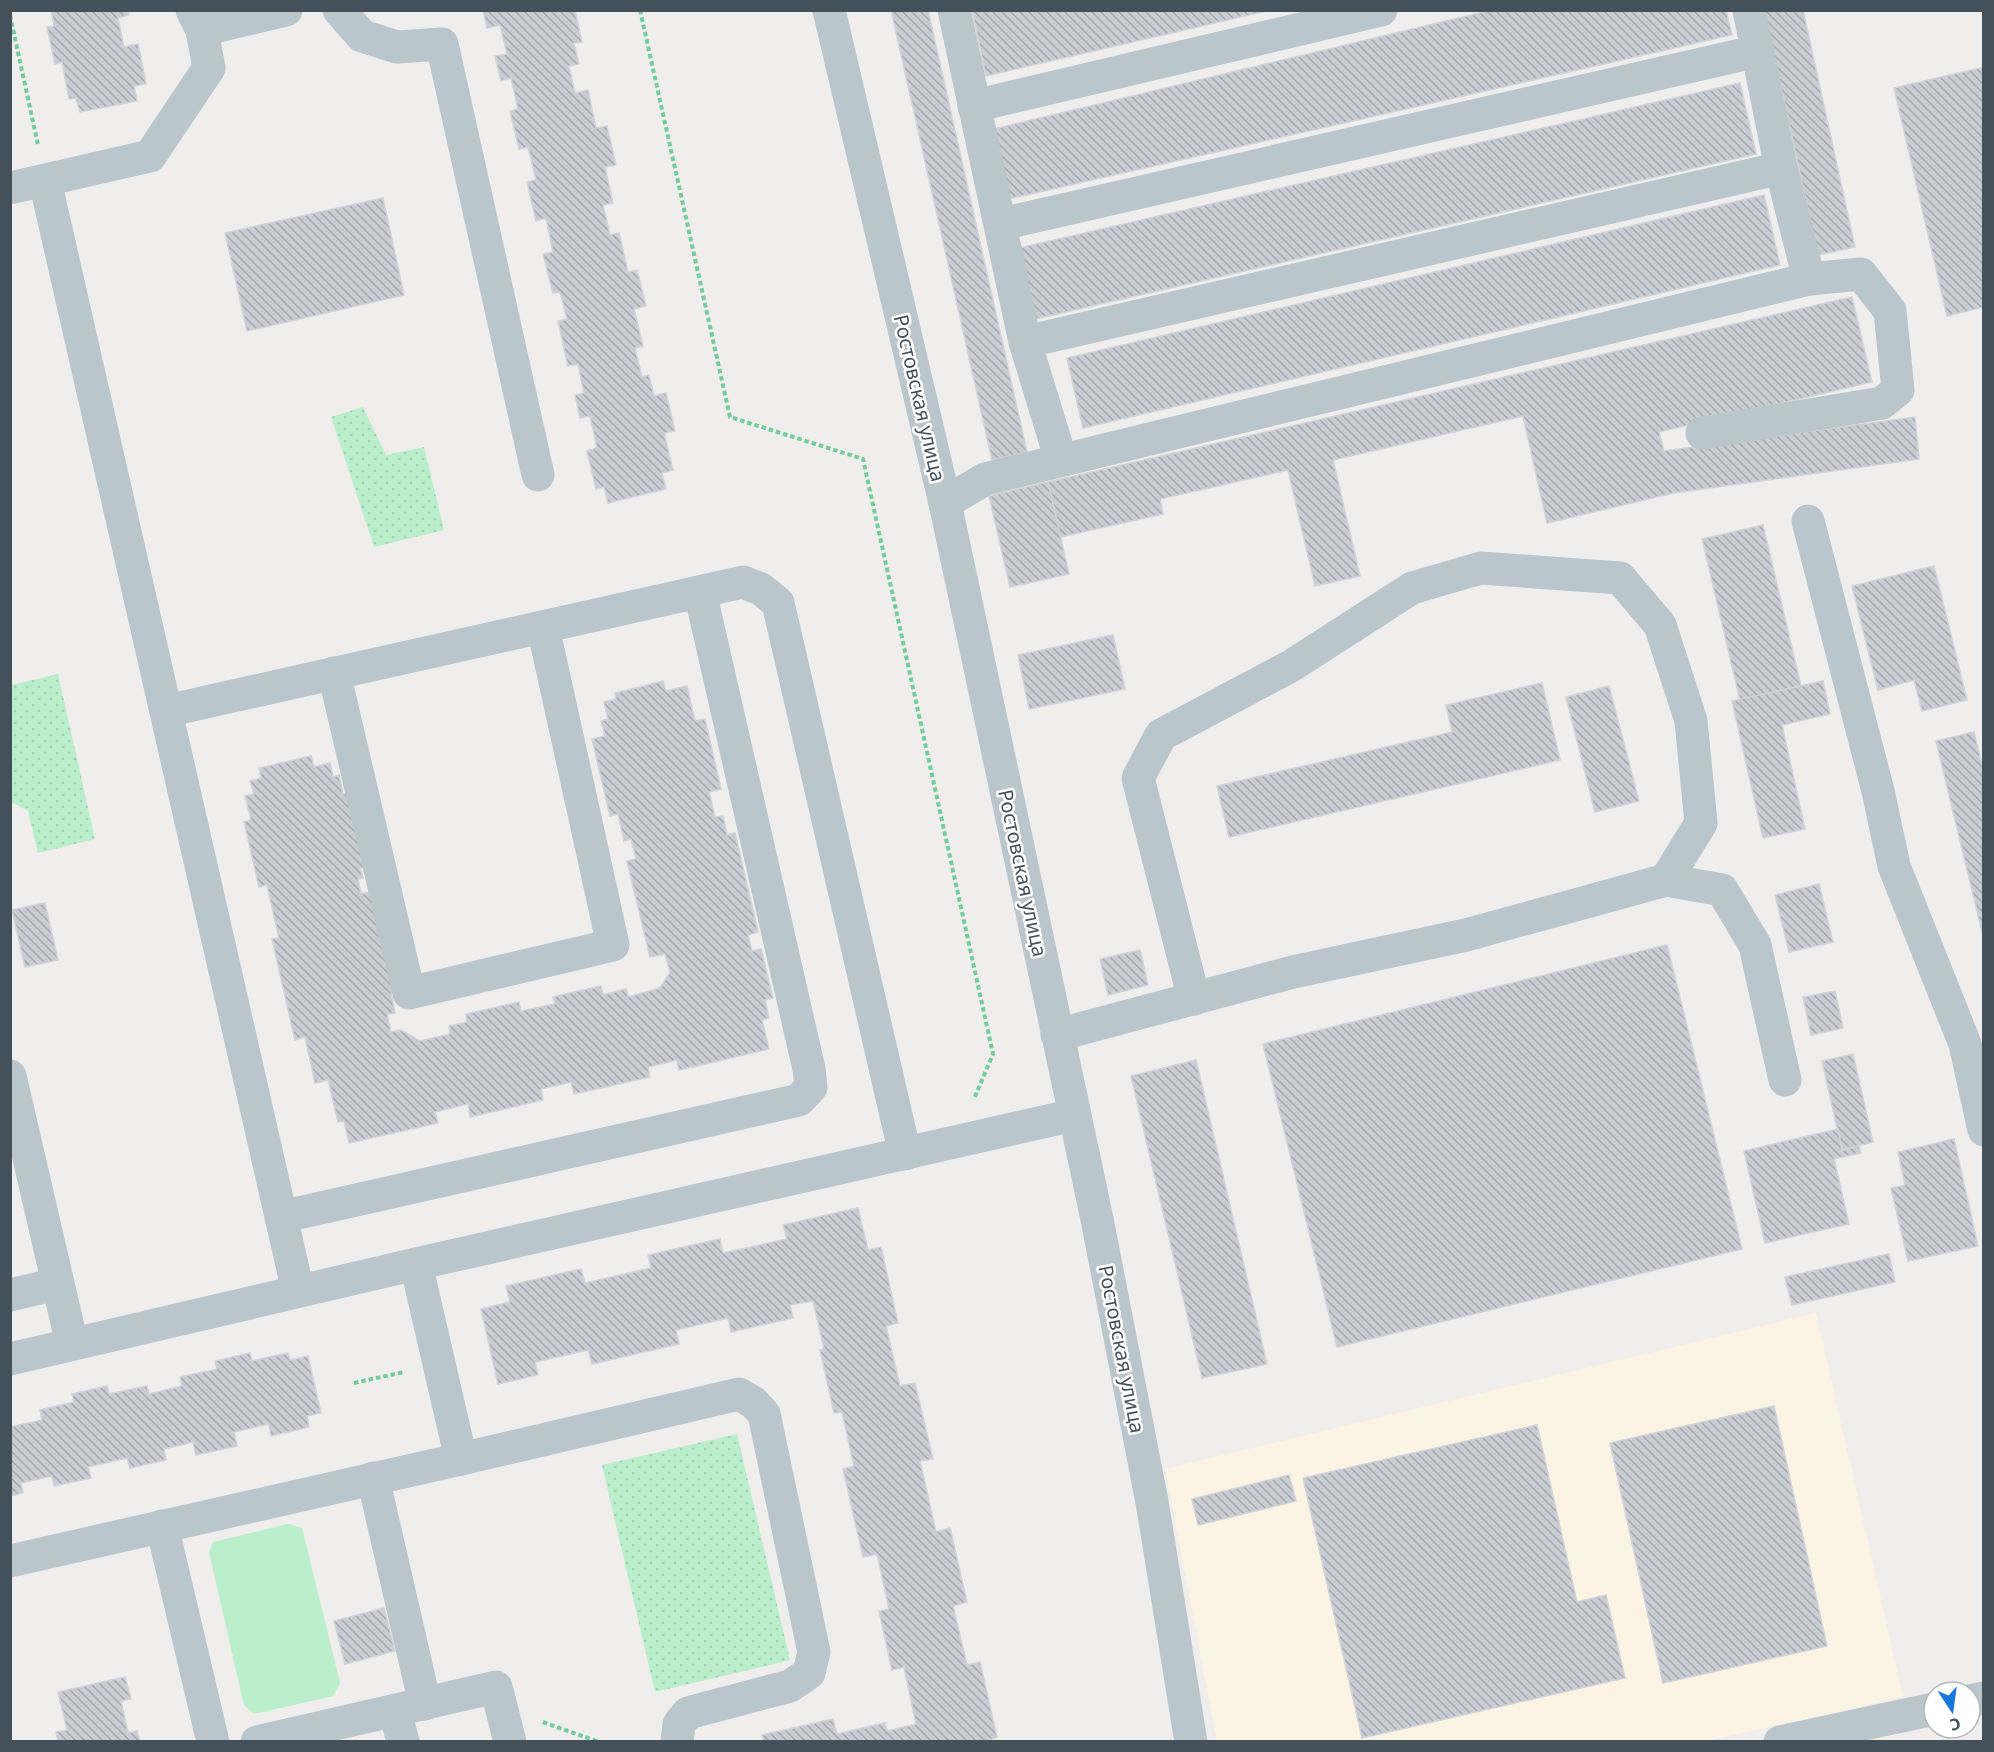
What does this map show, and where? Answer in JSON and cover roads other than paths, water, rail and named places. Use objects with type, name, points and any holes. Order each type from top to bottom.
[{"type":"street","points":[[10,188],[150,156],[208,68],[197,20],[286,10]]},
{"type":"street","points":[[339,10],[362,36],[397,47],[442,44],[538,475]]},
{"type":"street","name":"Ростовская улица","points":[[829,10],[945,503],[1058,1035],[1152,1502],[1191,1742]]},
{"type":"street","points":[[954,10],[1026,342],[1061,460]]},
{"type":"street","points":[[974,106],[1382,10]]},
{"type":"street","points":[[1749,10],[1781,168],[1809,279]]},
{"type":"street","points":[[1001,224],[1758,51]]},
{"type":"street","points":[[1026,342],[1781,168]]},
{"type":"street","points":[[45,181],[298,1291]]},
{"type":"street","points":[[945,503],[985,480],[1061,460],[1809,279],[1861,274],[1890,311],[1898,390],[1882,403],[1702,433]]},
{"type":"street","points":[[1808,521],[1878,791],[1894,866],[1965,1044],[1983,1130]]},
{"type":"street","points":[[1194,999],[1138,778],[1161,735],[1291,666],[1412,588],[1481,568],[1620,578],[1660,625],[1691,721],[1701,824],[1665,880]]},
{"type":"street","points":[[166,711],[743,582],[761,589],[778,603],[905,1154]]},
{"type":"street","points":[[281,1217],[800,1100],[811,1087],[809,1069],[700,592]]},
{"type":"street","points":[[334,673],[409,993],[613,945],[543,627]]},
{"type":"street","points":[[1058,1035],[1293,972],[1466,935],[1665,880],[1722,890],[1755,945],[1785,1080]]},
{"type":"street","points":[[10,1076],[72,1344]]},
{"type":"street","points":[[10,1359],[298,1291],[1074,1115]]},
{"type":"street","points":[[416,1264],[460,1459]]},
{"type":"street","points":[[10,1295],[57,1284]]},
{"type":"street","points":[[10,1561],[739,1394],[754,1403],[764,1414],[814,1652],[809,1673],[790,1686],[688,1713],[679,1724],[677,1742]]},
{"type":"street","points":[[373,1478],[408,1719]]},
{"type":"street","points":[[162,1526],[213,1742]]},
{"type":"street","points":[[257,1742],[309,1736],[408,1719],[496,1687],[510,1742]]},
{"type":"street","points":[[1780,1742],[1922,1712]]}]
